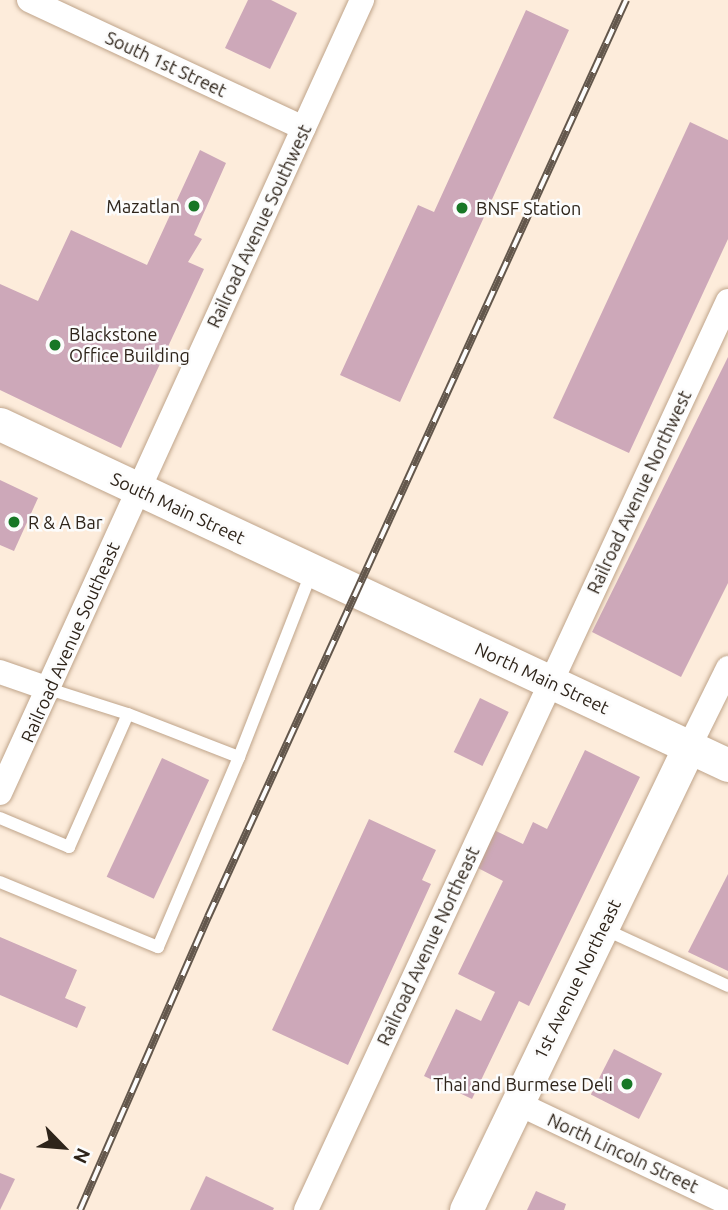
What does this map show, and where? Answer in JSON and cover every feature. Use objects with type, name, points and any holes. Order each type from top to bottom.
[{"type":"street","name":"South 1st Street","points":[[29,0],[304,128]]},
{"type":"street","name":"Railroad Avenue Southwest","points":[[138,489],[362,0]]},
{"type":"street","name":"Railroad Avenue Northwest","points":[[549,682],[728,301]]},
{"type":"street","name":"South Main Street","points":[[0,424],[356,590]]},
{"type":"street","name":"Railroad Avenue Southeast","points":[[0,793],[138,489]]},
{"type":"street","name":"North Main Street","points":[[356,590],[728,765]]},
{"type":"street","points":[[689,747],[728,668]]},
{"type":"street","points":[[0,672],[49,689]]},
{"type":"street","name":"Railroad Avenue Northeast","points":[[306,1210],[549,682]]},
{"type":"street","name":"1st Avenue Northeast","points":[[466,1210],[689,747]]},
{"type":"street","name":"North Lincoln Street","points":[[517,1103],[728,1203]]},
{"type":"lane","points":[[0,882],[158,947],[239,757],[312,570]]},
{"type":"lane","points":[[49,689],[128,715],[239,757]]},
{"type":"lane","points":[[0,818],[69,847],[128,715]]},
{"type":"lane","points":[[601,928],[728,986]]},
{"type":"building","points":[[248,0],[271,0],[297,13],[270,69],[225,48]]},
{"type":"building","name":"BNSF Station","points":[[526,10],[569,30],[400,402],[340,375],[418,205],[434,212]]},
{"type":"building","points":[[690,122],[728,140],[728,239],[629,453],[553,418]]},
{"type":"building","points":[[200,150],[226,163],[194,235],[202,239],[188,262],[204,269],[121,448],[0,390],[0,284],[38,301],[71,230],[147,265]]},
{"type":"building","points":[[728,357],[728,583],[681,677],[592,632]]},
{"type":"building","name":"R & A Bar","points":[[0,480],[38,498],[14,551],[0,545]]},
{"type":"building","points":[[480,698],[509,712],[482,766],[454,752]]},
{"type":"building","points":[[585,750],[640,777],[529,1006],[519,1001],[472,1099],[424,1076],[456,1009],[481,1021],[495,992],[458,974],[503,881],[476,867],[494,830],[523,844],[533,822],[547,829]]},
{"type":"building","points":[[162,758],[209,780],[154,899],[107,877]]},
{"type":"building","points":[[369,819],[436,850],[422,880],[431,884],[348,1065],[272,1030]]},
{"type":"building","points":[[728,874],[728,971],[688,952]]},
{"type":"building","points":[[0,937],[77,970],[65,998],[86,1007],[77,1028],[0,995]]},
{"type":"building","name":"Thai and Burmese Deli","points":[[614,1049],[662,1074],[639,1119],[591,1094]]},
{"type":"building","points":[[0,1173],[15,1179],[0,1210]]},
{"type":"building","points":[[206,1176],[274,1208],[190,1210]]},
{"type":"building","points":[[536,1191],[566,1204],[564,1210],[527,1210]]},
{"type":"railway","points":[[80,1210],[208,917],[626,0]]},
{"type":"place","name":"Mazatlan","points":[[194,206]]},
{"type":"place","name":"BNSF Station","points":[[462,208]]},
{"type":"place","name":"Blackstone Office Building","points":[[55,345]]},
{"type":"place","name":"R & A Bar","points":[[14,522]]},
{"type":"place","name":"Thai and Burmese Deli","points":[[627,1084]]}]
